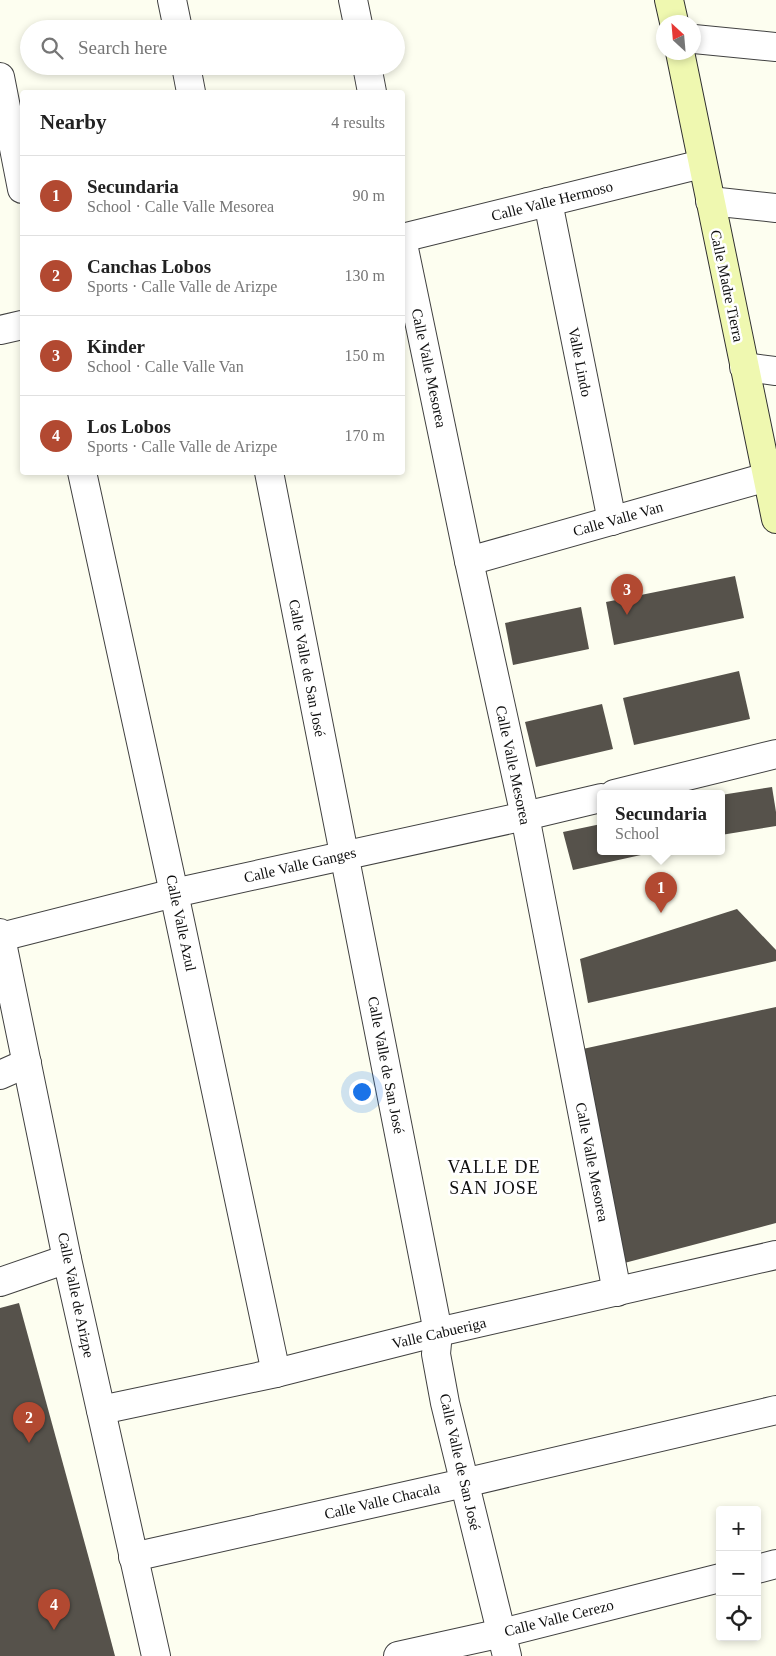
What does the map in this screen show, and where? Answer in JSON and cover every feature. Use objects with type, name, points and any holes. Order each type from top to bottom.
[{"type":"street","points":[[172,0],[176,20]]},
{"type":"street","points":[[353,0],[357,20]]},
{"type":"street","points":[[669,0],[672,15]]},
{"type":"street","points":[[701,40],[776,46]]},
{"type":"street","name":"Calle Madre Tierra","points":[[682,60],[776,519]]},
{"type":"street","points":[[188,75],[191,90]]},
{"type":"street","points":[[369,75],[372,90]]},
{"type":"street","points":[[0,76],[20,180]]},
{"type":"street","name":"Calle Valle Hermoso","points":[[405,237],[702,164]]},
{"type":"street","name":"Valle Lindo","points":[[548,202],[612,522]]},
{"type":"street","points":[[710,202],[776,208]]},
{"type":"street","name":"Calle Valle Mesorea","points":[[405,253],[468,561],[525,816],[617,1292]]},
{"type":"street","points":[[0,330],[20,325]]},
{"type":"street","points":[[744,367],[776,371]]},
{"type":"street","name":"Calle Valle Azul","points":[[83,475],[276,1373]]},
{"type":"street","name":"Calle Valle de San José","points":[[270,475],[438,1332],[436,1354],[445,1403],[505,1644]]},
{"type":"street","name":"Calle Valle Van","points":[[468,561],[767,477]]},
{"type":"street","points":[[630,790],[776,754]]},
{"type":"street","name":"Calle Valle Ganges","points":[[0,935],[174,893],[597,799]]},
{"type":"street","name":"Calle Valle de Arizpe","points":[[0,935],[67,1259],[156,1656]]},
{"type":"street","points":[[0,1075],[27,1064]]},
{"type":"street","name":"Valle Cabueriga","points":[[101,1410],[276,1373],[438,1332],[776,1255]]},
{"type":"street","points":[[0,1282],[67,1259]]},
{"type":"street","name":"Calle Valle Chacala","points":[[133,1557],[464,1483],[776,1410]]},
{"type":"street","points":[[761,1568],[776,1564]]},
{"type":"street","name":"Calle Valle Cerezo","points":[[398,1656],[505,1644],[716,1579]]},
{"type":"building","points":[[735,576],[744,618],[614,645],[606,602]]},
{"type":"building","points":[[581,607],[589,649],[513,665],[505,623]]},
{"type":"building","points":[[739,671],[750,719],[634,745],[623,698]]},
{"type":"building","points":[[602,704],[613,749],[536,767],[525,722]]},
{"type":"building","points":[[772,787],[776,826],[725,834],[725,794]]},
{"type":"building","points":[[597,825],[597,855],[641,855],[573,870],[563,832]]},
{"type":"building","points":[[737,909],[776,950],[776,961],[588,1003],[580,959]]},
{"type":"building","points":[[776,1007],[776,1223],[613,1266],[578,1050]]},
{"type":"building","points":[[19,1303],[115,1656],[0,1656],[0,1308]]},
{"type":"place","name":"Kinder","points":[[627,615]]},
{"type":"place","name":"Secundaria","points":[[661,913]]},
{"type":"place","name":"Canchas Lobos","points":[[29,1443]]},
{"type":"place","name":"Los Lobos","points":[[54,1630]]},
{"type":"district","name":"VALLE DE SAN JOSE","points":[[494,1177]]}]
